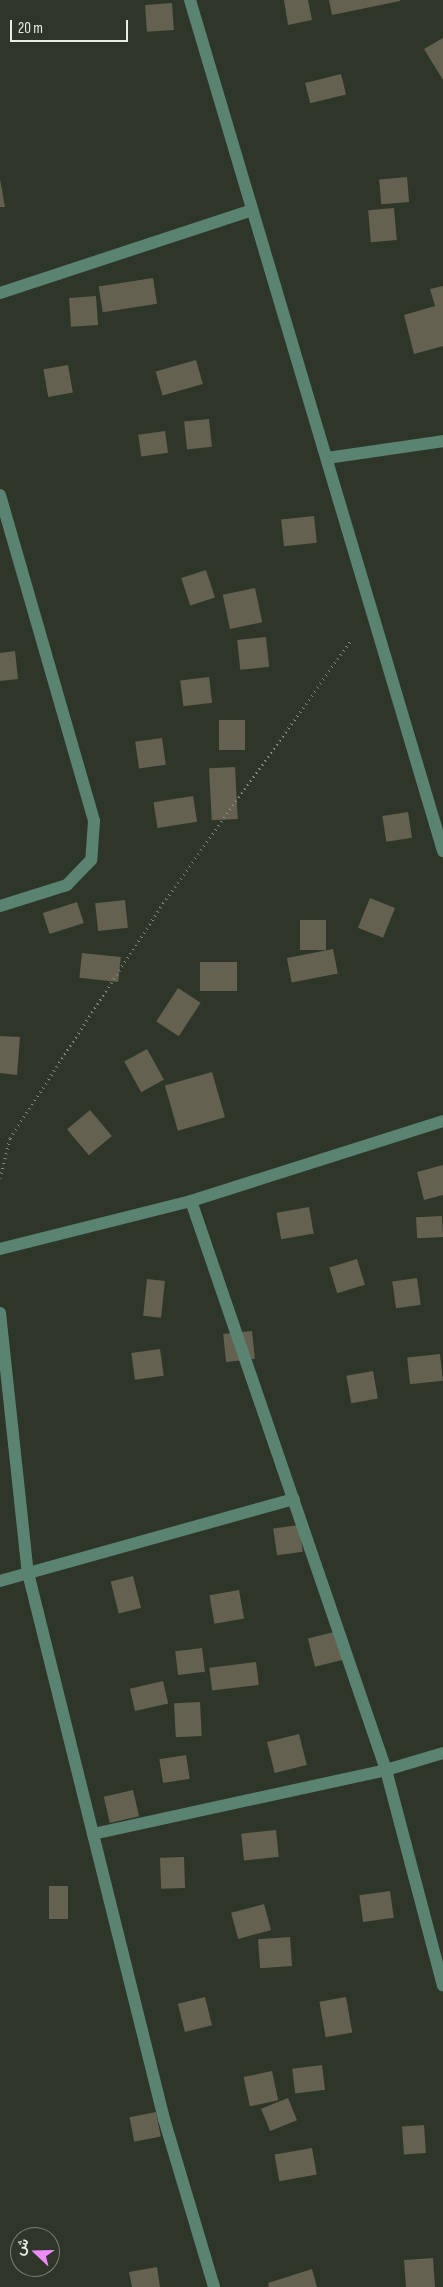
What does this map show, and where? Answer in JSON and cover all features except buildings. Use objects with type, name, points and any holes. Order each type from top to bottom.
[{"type":"street","points":[[190,0],[443,851]]},
{"type":"street","points":[[0,293],[252,210]]},
{"type":"street","points":[[326,458],[443,441]]},
{"type":"street","points":[[0,495],[94,821],[91,860],[66,885],[0,906]]},
{"type":"street","points":[[0,1249],[191,1200],[443,1121]]},
{"type":"street","points":[[191,1200],[386,1770],[443,1986]]},
{"type":"street","points":[[0,1313],[28,1574],[164,2119],[214,2287]]},
{"type":"street","points":[[0,1581],[294,1499]]},
{"type":"street","points":[[93,1834],[386,1770],[443,1753]]},
{"type":"path","points":[[0,1178],[10,1138],[166,899],[372,611]]}]
